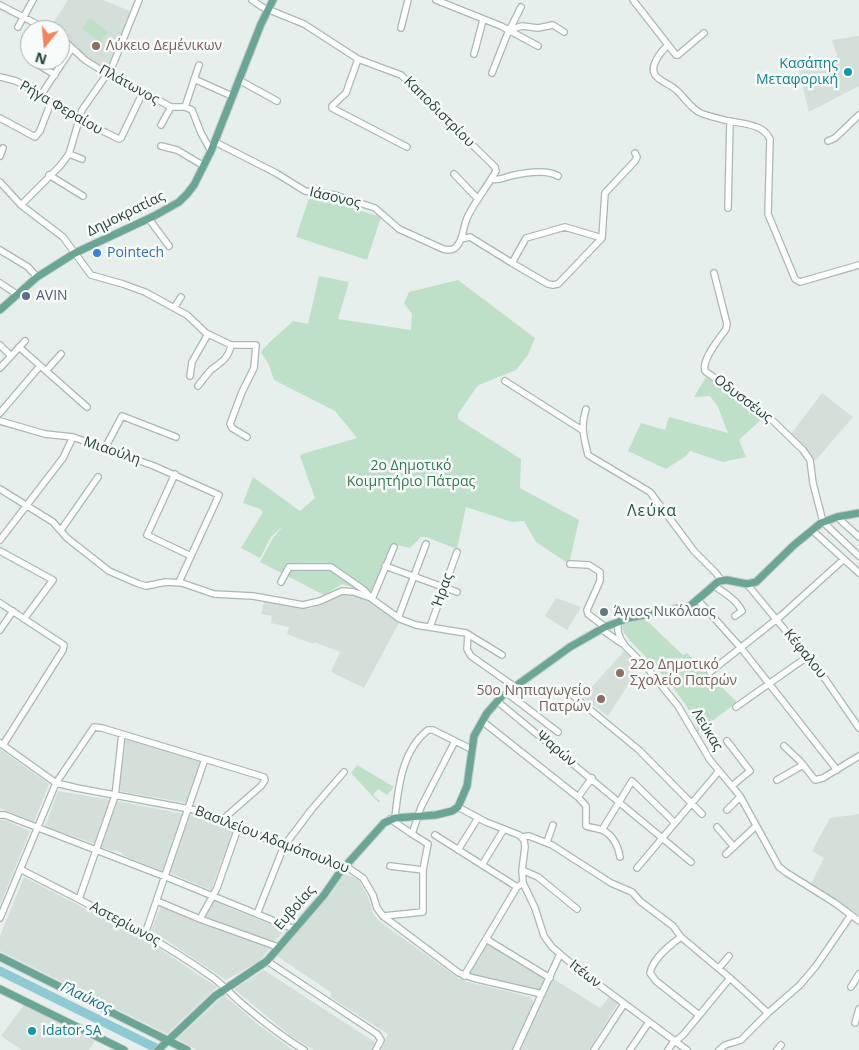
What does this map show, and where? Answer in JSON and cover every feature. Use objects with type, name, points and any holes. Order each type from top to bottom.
[{"type":"main road","name":"Δημοκρατίας","points":[[0,310],[38,277],[75,253],[149,219],[183,198],[194,185],[211,151],[273,0]]},
{"type":"main road","points":[[393,819],[444,813],[458,807],[467,786],[474,736],[482,721],[497,701],[570,647],[603,628],[618,622],[637,616],[682,608],[698,600],[721,580],[748,584],[758,581],[812,530],[824,522],[859,512]]},
{"type":"main road","name":"Ευβοίας","points":[[158,1050],[225,988],[267,961],[380,827],[393,819]]},
{"type":"main road","points":[[0,957],[187,1050]]},
{"type":"main road","points":[[0,988],[124,1050]]},
{"type":"street","points":[[18,27],[33,0]]},
{"type":"street","points":[[22,205],[49,175],[60,166],[69,154],[82,110],[107,75],[139,0]]},
{"type":"street","name":"Καποδιστρίου","points":[[252,0],[304,24],[358,59],[404,77],[495,167],[496,172],[491,179]]},
{"type":"street","points":[[401,28],[408,0]]},
{"type":"street","points":[[436,0],[509,30],[538,46]]},
{"type":"street","points":[[633,0],[667,46],[676,55],[704,34]]},
{"type":"street","points":[[2,5],[29,20]]},
{"type":"street","points":[[492,73],[509,30],[521,7]]},
{"type":"street","points":[[474,54],[483,20]]},
{"type":"street","points":[[509,30],[522,26],[538,28],[553,25],[564,32]]},
{"type":"street","points":[[667,46],[660,52],[656,61],[654,70],[656,76],[675,88],[696,111],[755,127],[768,135],[770,139],[768,214],[795,279],[800,282],[859,265]]},
{"type":"street","points":[[41,95],[72,48]]},
{"type":"street","name":"Πλάτωνος","points":[[72,48],[85,60],[126,85],[171,107],[185,107]]},
{"type":"street","points":[[358,59],[346,93],[332,108],[407,147]]},
{"type":"street","points":[[199,65],[185,107],[192,110],[201,133],[211,151]]},
{"type":"street","points":[[46,70],[54,75]]},
{"type":"street","name":"Ρήγα Φεραίου","points":[[0,77],[16,81],[116,139],[121,138],[143,92]]},
{"type":"street","points":[[194,79],[232,96]]},
{"type":"street","points":[[239,80],[277,101]]},
{"type":"street","points":[[0,118],[35,137],[40,131],[51,102]]},
{"type":"street","points":[[161,125],[171,107]]},
{"type":"street","points":[[828,142],[835,138],[859,115]]},
{"type":"street","points":[[728,208],[730,121]]},
{"type":"street","name":"Ιάσονος","points":[[215,142],[276,173],[305,191],[334,195],[375,208],[399,228],[443,249],[455,249],[461,239]]},
{"type":"street","points":[[161,146],[177,150],[204,166]]},
{"type":"street","points":[[0,156],[3,148]]},
{"type":"street","points":[[558,176],[553,173],[546,173],[514,175],[498,180],[491,179],[464,224],[461,239],[470,237],[548,284],[558,284],[602,238],[606,193],[635,162],[636,153]]},
{"type":"street","points":[[69,154],[82,159]]},
{"type":"street","points":[[454,174],[478,198]]},
{"type":"street","points":[[49,175],[83,196]]},
{"type":"street","points":[[1,183],[22,205],[63,237],[91,274],[145,292],[187,315],[208,334],[231,345],[256,345],[254,368],[242,392],[230,424],[232,428],[247,437]]},
{"type":"street","points":[[149,219],[169,246]]},
{"type":"street","points":[[512,263],[526,238],[565,226],[602,238]]},
{"type":"street","points":[[0,250],[28,267],[38,277]]},
{"type":"street","name":"Οδυσσέως","points":[[714,272],[727,324],[726,329],[706,360],[705,371],[769,417],[803,450],[810,460],[813,483],[824,522]]},
{"type":"street","points":[[0,283],[18,295]]},
{"type":"street","points":[[174,308],[181,297]]},
{"type":"street","points":[[190,376],[192,362],[208,334]]},
{"type":"street","points":[[0,368],[25,341]]},
{"type":"street","points":[[0,345],[11,356]]},
{"type":"street","points":[[198,386],[209,372],[223,361],[230,352],[231,345]]},
{"type":"street","points":[[19,347],[87,408]]},
{"type":"street","points":[[46,371],[61,354]]},
{"type":"street","points":[[0,413],[40,366]]},
{"type":"street","points":[[505,381],[582,430]]},
{"type":"street","points":[[586,409],[582,420],[582,430],[588,455],[650,492],[694,551],[721,580]]},
{"type":"street","points":[[105,448],[122,416],[176,437]]},
{"type":"street","name":"Μιαούλη","points":[[0,421],[47,434],[73,437],[175,474],[219,495],[191,556]]},
{"type":"street","points":[[0,540],[63,458],[73,437]]},
{"type":"street","points":[[175,474],[147,535],[191,556],[179,582]]},
{"type":"street","points":[[61,530],[98,477]]},
{"type":"street","points":[[0,489],[53,522],[67,538],[109,571],[132,582],[146,586],[166,582],[179,582],[214,594],[252,596],[301,605],[320,601],[342,590],[372,598]]},
{"type":"street","points":[[838,517],[859,536]]},
{"type":"street","points":[[824,522],[859,556]]},
{"type":"street","points":[[812,530],[859,573]]},
{"type":"street","points":[[398,618],[426,544]]},
{"type":"street","points":[[372,598],[394,547]]},
{"type":"street","points":[[0,551],[53,580],[24,619]]},
{"type":"street","name":"Ήρας","points":[[430,627],[457,552]]},
{"type":"street","points":[[710,672],[777,620],[844,559]]},
{"type":"street","points":[[570,564],[589,565],[600,572],[599,585],[587,610],[588,614],[625,646]]},
{"type":"street","points":[[386,566],[458,592]]},
{"type":"street","points":[[281,582],[290,567],[331,567],[364,590],[398,618],[410,623],[468,634],[502,655]]},
{"type":"street","name":"Κέφαλου","points":[[748,584],[823,676],[859,728]]},
{"type":"street","points":[[713,585],[741,608],[742,611],[735,616]]},
{"type":"street","points":[[698,600],[741,648],[837,770]]},
{"type":"street","points":[[0,603],[61,642],[64,647],[2,744]]},
{"type":"street","points":[[0,630],[13,611]]},
{"type":"street","name":"Λεύκας","points":[[618,622],[618,634],[625,646],[648,669],[685,715],[706,754],[740,797],[783,871],[859,921]]},
{"type":"street","points":[[468,634],[467,649],[470,656],[515,687]]},
{"type":"street","points":[[736,707],[768,682],[807,656]]},
{"type":"street","points":[[565,689],[634,746],[702,814]]},
{"type":"street","points":[[507,693],[558,732]]},
{"type":"street","name":"Ψαρών","points":[[497,701],[691,862]]},
{"type":"street","points":[[482,721],[585,803],[586,826],[602,830],[615,841],[620,857]]},
{"type":"street","points":[[0,918],[56,783],[94,727],[265,778],[260,786],[222,821]]},
{"type":"street","points":[[383,916],[423,912],[423,870],[428,844],[393,819],[400,778],[412,751],[428,730],[433,730],[471,749]]},
{"type":"street","points":[[79,899],[115,796],[122,734]]},
{"type":"street","points":[[412,834],[417,817],[455,741]]},
{"type":"street","points":[[727,741],[750,771],[732,786]]},
{"type":"street","name":"Βασιλείου Αδαμόπουλου","points":[[2,744],[56,783],[115,796],[188,808],[284,846],[353,870],[363,878],[377,908],[383,916],[464,976],[542,994]]},
{"type":"street","points":[[784,746],[815,780],[823,778],[859,756]]},
{"type":"street","points":[[145,934],[205,759]]},
{"type":"street","points":[[777,780],[803,765]]},
{"type":"street","points":[[636,868],[719,771]]},
{"type":"street","points":[[257,914],[284,846],[312,809],[344,772]]},
{"type":"street","points":[[578,797],[592,778]]},
{"type":"street","points":[[602,830],[630,783],[634,781],[675,823]]},
{"type":"street","points":[[727,810],[740,797]]},
{"type":"street","points":[[458,807],[521,837],[529,836],[547,842],[570,854],[610,883],[632,892],[641,902],[673,926],[681,937],[719,968],[768,1013]]},
{"type":"street","points":[[0,815],[6,815],[166,877],[294,929]]},
{"type":"street","points":[[458,850],[478,818]]},
{"type":"street","points":[[547,842],[553,826]]},
{"type":"street","points":[[726,854],[756,826]]},
{"type":"street","points":[[716,827],[734,847]]},
{"type":"street","points":[[200,919],[217,888],[238,828]]},
{"type":"street","points":[[482,865],[504,829]]},
{"type":"street","points":[[435,835],[482,865],[520,885],[464,976]]},
{"type":"street","name":"Ιτέων","points":[[521,837],[525,847],[520,885],[535,908],[547,942],[624,1004],[687,1050]]},
{"type":"street","points":[[390,866],[423,870]]},
{"type":"street","name":"Αστερίωνος","points":[[20,869],[145,934],[196,966],[218,982],[279,1034],[304,1050]]},
{"type":"street","points":[[522,870],[538,877],[577,909]]},
{"type":"street","points":[[157,900],[200,919],[278,947]]},
{"type":"street","points":[[720,1050],[725,1045],[741,1040],[800,985],[816,966],[852,915]]},
{"type":"street","points":[[681,937],[666,949],[651,968],[650,973],[656,981],[699,1015]]},
{"type":"street","points":[[486,939],[550,978]]},
{"type":"street","points":[[516,1050],[560,954]]},
{"type":"street","points":[[719,968],[729,956]]},
{"type":"street","points":[[267,961],[378,1034],[381,1040],[376,1050]]},
{"type":"street","points":[[851,987],[859,974]]},
{"type":"street","points":[[668,1050],[683,1036],[730,978]]},
{"type":"street","points":[[594,1050],[624,1004]]},
{"type":"street","points":[[855,1023],[859,1009]]},
{"type":"street","points":[[630,1050],[649,1022]]},
{"type":"shaded area","name":"Λύκειο Δεμένικων","points":[[68,0],[103,0],[132,12],[108,70],[86,57],[70,43],[70,20],[55,20]]},
{"type":"shaded area","points":[[859,36],[859,86],[809,112],[798,67],[821,68],[832,65],[835,63],[837,55],[832,40]]},
{"type":"shaded area","points":[[822,393],[853,417],[815,461],[791,434]]},
{"type":"shaded area","points":[[344,594],[353,594],[370,600],[400,621],[364,688],[331,672],[340,652],[287,634],[289,627],[271,623],[272,616],[261,614],[264,601],[309,609]]},
{"type":"shaded area","points":[[556,598],[581,607],[567,630],[545,616]]},
{"type":"shaded area","name":"22ο Δημοτικό Σχολείο Πατρών","points":[[624,651],[640,666],[608,716],[583,697]]},
{"type":"shaded area","points":[[126,739],[202,760],[187,803],[119,791]]},
{"type":"shaded area","points":[[0,749],[49,784],[34,822],[0,808]]},
{"type":"shaded area","points":[[58,791],[111,800],[96,844],[45,827]]},
{"type":"shaded area","points":[[116,801],[184,814],[165,872],[124,856],[121,852],[101,847]]},
{"type":"shaded area","points":[[859,814],[859,915],[811,884],[824,858],[812,851],[830,818]]},
{"type":"shaded area","points":[[190,815],[233,831],[211,890],[170,873]]},
{"type":"shaded area","points":[[2,819],[30,831],[0,905],[0,820]]},
{"type":"shaded area","points":[[343,873],[358,879],[369,899],[373,914],[379,921],[458,978],[530,997],[533,1001],[533,1008],[512,1050],[381,1050],[388,1034],[330,997],[332,993],[277,956],[333,891]]},
{"type":"shaded area","points":[[24,877],[146,940],[217,987],[167,1034],[0,951],[0,936]]},
{"type":"shaded area","points":[[214,901],[285,930],[274,942],[205,918]]},
{"type":"shaded area","points":[[161,906],[271,947],[258,962],[226,980],[151,930]]},
{"type":"shaded area","points":[[487,942],[547,978],[541,992],[468,975]]},
{"type":"shaded area","points":[[264,970],[376,1043],[372,1050],[314,1050],[291,1036],[234,989]]},
{"type":"shaded area","points":[[552,978],[600,1008],[610,996],[618,1003],[589,1050],[519,1050]]},
{"type":"shaded area","points":[[224,995],[257,1024],[293,1050],[197,1050],[177,1039]]},
{"type":"shaded area","points":[[24,1005],[95,1041],[89,1050],[22,1050],[1,1036]]},
{"type":"green space","points":[[90,18],[108,32],[100,42],[82,29]]},
{"type":"green space","points":[[310,195],[381,217],[367,260],[296,237]]},
{"type":"green space","name":"2o Δημοτικό Κοιμητήριο Πάτρας","points":[[319,276],[349,282],[338,319],[411,330],[412,314],[404,303],[409,292],[458,280],[535,338],[528,355],[516,370],[479,385],[476,388],[458,414],[458,419],[521,459],[520,488],[579,520],[569,564],[536,542],[524,521],[512,522],[466,507],[457,549],[426,537],[421,537],[410,548],[393,544],[373,593],[342,584],[324,595],[260,562],[273,538],[283,526],[271,537],[260,558],[241,548],[263,512],[260,509],[243,503],[253,477],[300,511],[315,498],[300,456],[357,438],[335,411],[274,380],[269,365],[261,352],[293,321],[308,324]]},
{"type":"green space","points":[[706,377],[738,396],[764,417],[739,440],[746,457],[723,462],[690,451],[686,456],[666,469],[628,451],[641,423],[665,430],[669,417],[728,433],[718,407],[710,396],[694,397]]},
{"type":"green space","points":[[644,618],[683,655],[687,653],[737,702],[698,732],[690,712],[675,691],[623,631],[622,627],[624,624]]},
{"type":"green space","points":[[357,765],[394,787],[387,795],[378,789],[373,795],[380,801],[379,803],[351,773]]},
{"type":"waterway","name":"Γλαύκος","points":[[0,971],[160,1050]]},
{"type":"place","name":"Λύκειο Δεμένικων","points":[[96,46]]},
{"type":"place","name":"Κασάπης Μεταφορική","points":[[848,72]]},
{"type":"place","name":"Pointech","points":[[97,253]]},
{"type":"place","name":"AVIN","points":[[26,296]]},
{"type":"place","name":"Άγιος Νικόλαος","points":[[604,612]]},
{"type":"place","name":"22ο Δημοτικό Σχολείο Πατρών","points":[[620,673]]},
{"type":"place","name":"50o Νηπιαγωγείο Πατρών","points":[[601,699]]},
{"type":"place","name":"Idator SA","points":[[32,1031]]},
{"type":"district","name":"Λεύκα","points":[[652,511]]}]
